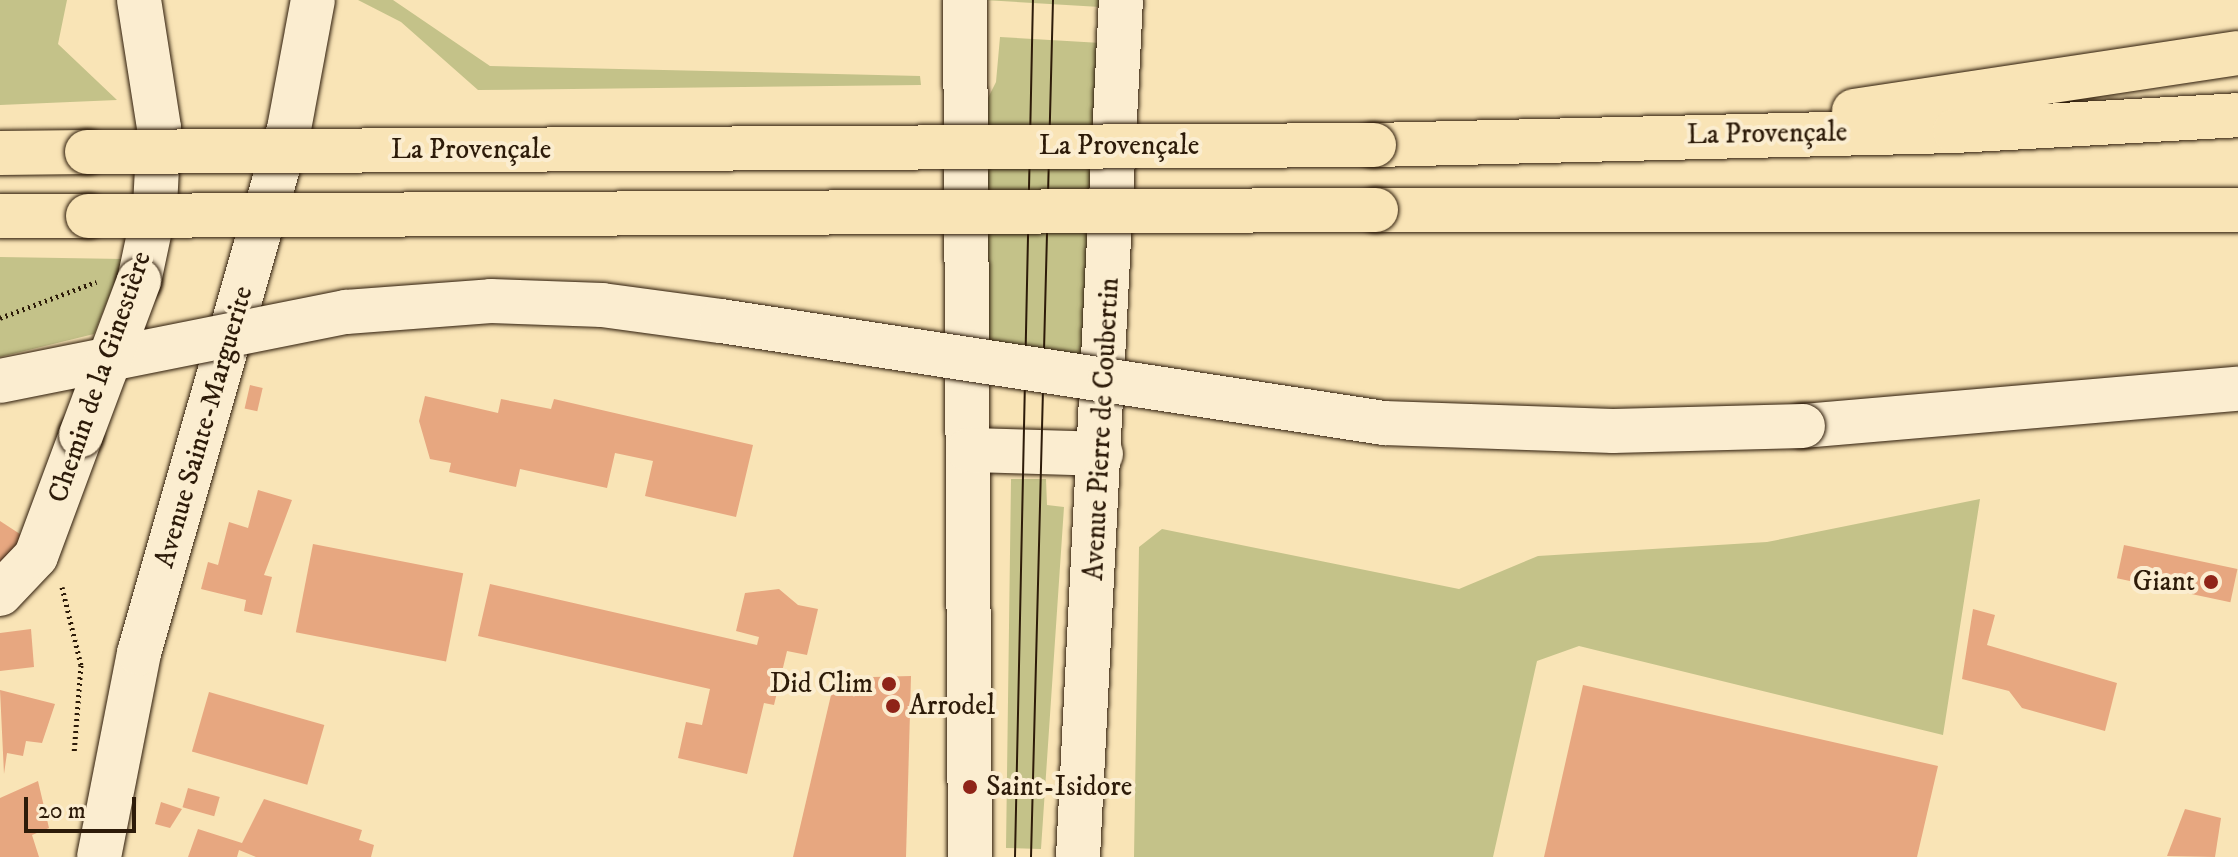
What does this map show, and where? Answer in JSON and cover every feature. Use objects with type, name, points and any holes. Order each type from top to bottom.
[{"type":"highway","points":[[1726,134],[2238,53]]},
{"type":"highway","name":"La Provençale","points":[[0,153],[1374,145],[2238,115]]},
{"type":"highway","points":[[0,216],[1376,210],[2002,215],[2238,210]]},
{"type":"highway","points":[[2002,215],[2238,235]]},
{"type":"street","name":"Chemin de la Ginestière","points":[[0,594],[36,556],[141,273],[159,128],[139,0]]},
{"type":"street","name":"Avenue Sainte-Marguerite","points":[[99,857],[139,653],[289,129],[313,0]]},
{"type":"street","points":[[965,0],[970,857]]},
{"type":"street","name":"Avenue Pierre de Coubertin","points":[[1078,857],[1101,454],[1121,0]]},
{"type":"street","points":[[0,381],[346,312],[491,301],[602,305],[1384,423],[1489,429],[1803,426],[2222,388]]},
{"type":"street","points":[[969,450],[1101,454]]},
{"type":"path","points":[[0,318],[141,273]]},
{"type":"path","points":[[36,556],[61,583],[81,665],[73,766]]},
{"type":"shaded area","points":[[0,0],[67,0],[58,44],[117,100],[0,105]]},
{"type":"shaded area","points":[[358,0],[393,0],[490,66],[920,76],[921,85],[478,90],[401,22]]},
{"type":"shaded area","points":[[984,0],[1101,0],[1100,7]]},
{"type":"shaded area","points":[[1000,37],[1101,43],[1089,365],[985,355],[984,106],[996,82]]},
{"type":"shaded area","points":[[0,257],[124,259],[94,334],[0,357]]},
{"type":"shaded area","points":[[1011,479],[1046,479],[1047,505],[1064,507],[1041,849],[1006,848]]},
{"type":"shaded area","points":[[1980,499],[1943,735],[1579,646],[1537,661],[1493,857],[1134,857],[1139,547],[1162,529],[1459,589],[1538,556],[1767,542]]},
{"type":"building","points":[[250,385],[263,388],[257,411],[245,408]]},
{"type":"building","points":[[425,396],[498,413],[501,399],[551,409],[554,399],[753,445],[736,517],[645,496],[653,461],[615,453],[607,488],[520,469],[516,487],[449,472],[451,463],[430,459],[419,421]]},
{"type":"building","points":[[258,490],[292,500],[264,575],[272,577],[262,615],[244,611],[246,600],[201,589],[208,562],[218,565],[229,522],[248,528]]},
{"type":"building","points":[[0,521],[23,536],[3,568],[0,566]]},
{"type":"building","points":[[313,544],[463,573],[446,662],[296,632]]},
{"type":"building","points":[[2124,545],[2237,569],[2230,602],[2117,578]]},
{"type":"building","points":[[490,584],[757,645],[759,637],[736,631],[745,593],[779,589],[798,605],[818,609],[807,655],[787,651],[774,705],[764,703],[747,774],[678,758],[686,722],[702,725],[710,689],[478,636]]},
{"type":"building","points":[[1973,609],[1995,615],[1987,645],[2117,683],[2105,731],[2022,708],[2009,691],[1962,679]]},
{"type":"building","points":[[31,629],[34,667],[0,671],[0,633]]},
{"type":"building","points":[[911,676],[906,857],[793,857],[835,678]]},
{"type":"building","points":[[1583,685],[1938,766],[1917,857],[1544,857]]},
{"type":"building","points":[[0,690],[55,704],[42,743],[26,741],[23,756],[7,753],[4,774]]},
{"type":"building","points":[[209,692],[324,725],[307,785],[192,752]]},
{"type":"building","points":[[38,781],[49,828],[32,835],[39,857],[0,857],[0,798]]},
{"type":"building","points":[[188,788],[220,797],[214,816],[182,807]]},
{"type":"building","points":[[264,799],[362,830],[359,840],[374,845],[371,857],[256,857],[239,850],[237,857],[188,857],[198,829],[242,843]]},
{"type":"building","points":[[161,802],[182,809],[170,828],[155,824]]},
{"type":"building","points":[[2185,809],[2221,818],[2215,857],[2167,856]]},
{"type":"tram line","points":[[1015,857],[1033,0]]},
{"type":"tram line","points":[[1031,857],[1053,0]]},
{"type":"place","name":"Giant","points":[[2211,582]]},
{"type":"place","name":"Did Clim","points":[[889,684]]},
{"type":"place","name":"Arrodel","points":[[893,706]]},
{"type":"place","name":"Saint-Isidore","points":[[970,787]]}]
